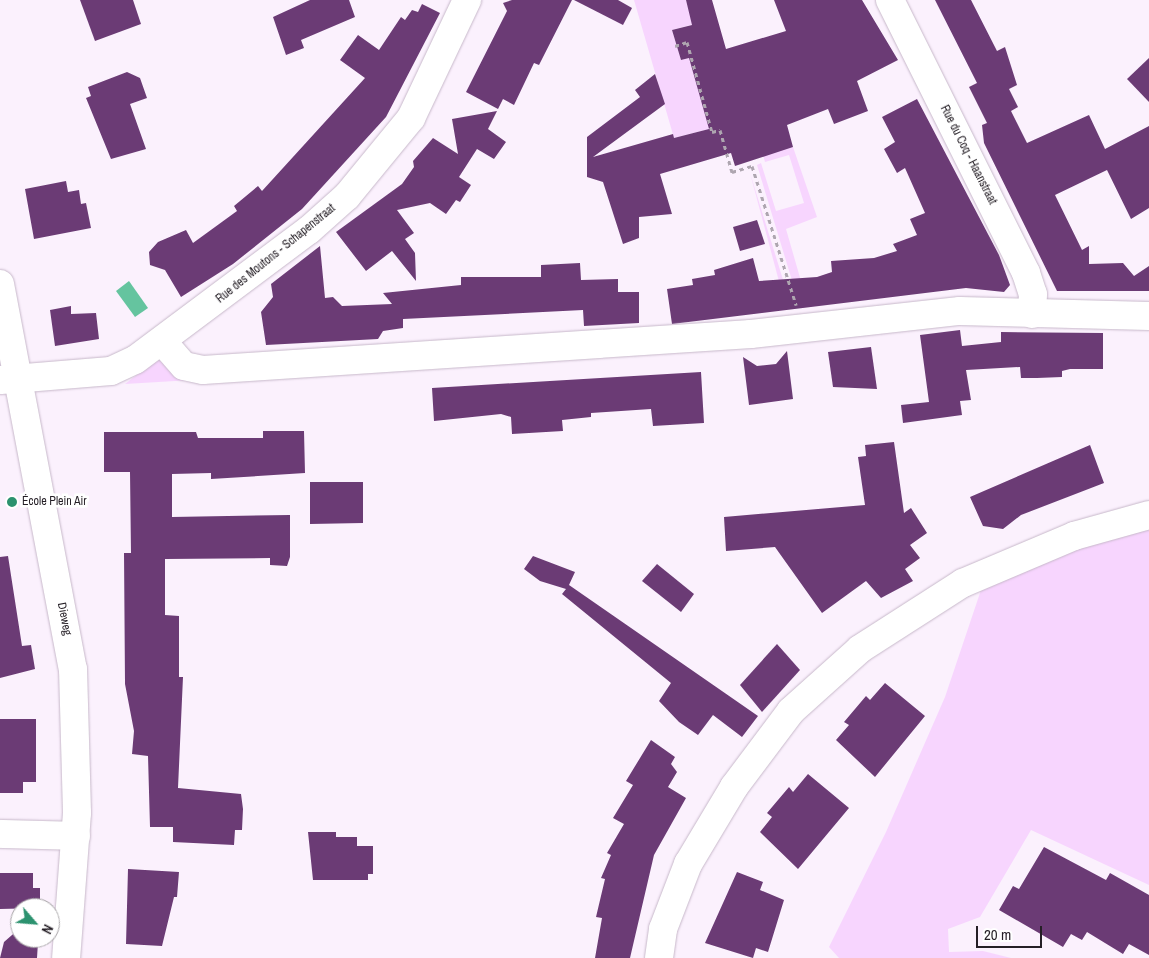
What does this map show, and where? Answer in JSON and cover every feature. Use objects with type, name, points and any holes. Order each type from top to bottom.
[{"type":"street","name":"Rue des Moutons - Schapenstraat","points":[[10,379],[111,371],[162,341],[309,230],[347,196],[411,118],[467,0]]},
{"type":"street","name":"Rue du Coq - Haanstraat","points":[[890,0],[1026,273],[1034,294],[1032,314]]},
{"type":"street","name":"Dieweg","points":[[0,284],[10,379],[74,668],[76,836],[66,958]]},
{"type":"street","points":[[162,341],[184,366],[203,370],[742,334],[960,311],[1149,316]]},
{"type":"street","points":[[659,958],[663,929],[688,864],[734,787],[791,711],[860,649],[963,583],[1074,536],[1149,515]]},
{"type":"street","points":[[0,834],[76,836]]},
{"type":"path","points":[[675,46],[687,42],[712,132],[720,130],[732,172],[752,166],[798,313]]},
{"type":"shaded area","points":[[634,0],[686,0],[694,24],[672,30],[681,60],[689,58],[709,129],[674,138]]},
{"type":"shaded area","points":[[793,147],[817,217],[786,229],[805,295],[797,297],[757,165],[761,163],[776,211],[804,203],[789,155],[765,162],[763,155]]},
{"type":"shaded area","points":[[750,173],[789,299],[784,300]]},
{"type":"shaded area","points":[[129,281],[148,308],[135,317],[116,291]]},
{"type":"shaded area","points":[[160,360],[192,380],[125,384],[155,361]]},
{"type":"shaded area","points":[[1149,525],[1149,885],[1031,830],[980,917],[948,929],[949,952],[983,951],[1011,958],[839,958],[829,947],[886,832],[945,697],[981,590],[1009,570]]},
{"type":"building","points":[[80,0],[133,0],[141,24],[95,41]]},
{"type":"building","points":[[310,0],[349,0],[355,17],[301,40],[304,48],[286,55],[273,17]]},
{"type":"building","points":[[512,0],[572,0],[539,65],[534,63],[514,105],[503,99],[498,109],[466,92],[507,11],[503,3]]},
{"type":"building","points":[[574,0],[618,0],[632,8],[623,25]]},
{"type":"building","points":[[686,0],[712,0],[726,49],[786,31],[774,0],[862,0],[898,60],[857,81],[868,111],[834,124],[828,109],[787,125],[793,147],[735,166],[731,153],[660,174],[672,214],[639,217],[639,238],[623,244],[603,182],[587,177],[587,137],[640,97],[635,90],[655,74],[665,104],[593,157],[673,134],[674,138],[709,129],[689,58],[681,60],[672,30],[692,25]]},
{"type":"building","points":[[935,0],[971,0],[997,51],[1005,47],[1017,85],[1009,89],[1018,107],[1011,111],[1027,143],[1089,115],[1105,149],[1149,126],[1149,208],[1131,219],[1107,170],[1055,195],[1082,250],[1089,246],[1089,264],[1123,263],[1134,276],[1149,266],[1149,291],[1057,291],[984,143],[982,125],[987,123],[969,87],[977,83]]},
{"type":"building","points":[[422,4],[440,13],[386,117],[302,209],[233,264],[181,297],[165,270],[150,265],[149,252],[158,242],[186,230],[193,243],[237,211],[234,206],[258,186],[262,191],[365,78],[340,60],[358,35],[379,50],[401,17],[405,20],[412,10],[418,12]]},
{"type":"building","points":[[1149,58],[1149,102],[1127,79]]},
{"type":"building","points":[[127,72],[140,78],[147,98],[130,104],[146,149],[111,159],[86,98],[91,96],[88,87]]},
{"type":"building","points":[[917,99],[999,255],[1010,285],[1004,292],[966,288],[672,324],[667,289],[693,285],[692,279],[715,275],[714,270],[753,258],[759,281],[817,277],[832,272],[831,261],[874,258],[897,251],[893,244],[917,235],[910,219],[925,213],[905,168],[897,173],[884,149],[895,142],[882,117]]},
{"type":"building","points":[[497,111],[488,129],[506,142],[494,159],[477,149],[459,177],[471,185],[460,202],[456,200],[446,214],[430,203],[397,210],[414,233],[405,239],[415,253],[416,281],[392,251],[366,271],[336,232],[402,184],[414,167],[413,161],[433,138],[458,154],[452,119]]},
{"type":"building","points":[[66,181],[68,192],[79,190],[81,204],[86,203],[91,228],[34,239],[25,189]]},
{"type":"building","points":[[757,220],[765,244],[740,251],[733,227]]},
{"type":"building","points":[[320,246],[325,298],[333,297],[342,306],[392,304],[383,293],[461,285],[461,277],[541,277],[541,265],[580,263],[581,280],[618,279],[618,292],[639,292],[639,323],[584,326],[583,310],[403,319],[403,328],[383,331],[378,339],[266,345],[261,312],[273,297],[271,284]]},
{"type":"building","points":[[71,306],[71,314],[96,313],[99,339],[55,346],[50,310]]},
{"type":"building","points":[[960,330],[962,346],[1001,342],[1001,332],[1103,333],[1103,369],[1070,369],[1062,371],[1062,377],[1037,378],[1021,378],[1020,367],[966,370],[971,400],[960,401],[962,415],[903,423],[901,405],[929,402],[920,335]]},
{"type":"building","points":[[871,347],[877,389],[833,387],[828,352]]},
{"type":"building","points":[[787,351],[793,399],[749,405],[743,357],[757,366],[776,364]]},
{"type":"building","points":[[701,372],[704,423],[653,426],[651,409],[591,413],[591,417],[562,420],[563,431],[512,434],[511,417],[501,414],[434,421],[432,388]]},
{"type":"building","points":[[263,431],[304,431],[305,473],[211,479],[211,473],[172,474],[172,517],[290,515],[290,557],[287,566],[270,565],[270,558],[165,559],[165,615],[179,616],[179,677],[183,677],[178,788],[241,794],[243,809],[242,830],[235,830],[234,845],[173,842],[173,827],[150,827],[148,756],[132,754],[134,731],[125,684],[124,553],[131,553],[130,472],[104,472],[104,432],[196,432],[198,438],[263,438]]},
{"type":"building","points":[[894,442],[904,513],[911,508],[927,533],[910,545],[920,558],[905,569],[913,581],[881,598],[866,581],[822,613],[775,547],[726,551],[724,517],[865,505],[858,457],[866,456],[865,445]]},
{"type":"building","points":[[1090,445],[1104,483],[1021,515],[1003,529],[983,526],[970,497]]},
{"type":"building","points":[[310,482],[363,482],[363,523],[310,524]]},
{"type":"building","points":[[8,556],[22,646],[31,645],[35,669],[0,678],[0,557]]},
{"type":"building","points":[[533,556],[575,572],[569,585],[758,716],[742,737],[713,715],[698,735],[679,722],[659,701],[671,683],[562,594],[566,589],[540,581],[524,569]]},
{"type":"building","points":[[657,564],[694,594],[681,612],[642,581]]},
{"type":"building","points":[[777,644],[800,670],[762,712],[740,685]]},
{"type":"building","points":[[885,683],[925,716],[875,777],[836,740],[849,725],[844,722],[866,696],[870,700]]},
{"type":"building","points":[[0,719],[36,719],[36,782],[23,782],[23,793],[0,793]]},
{"type":"building","points":[[651,740],[675,757],[671,764],[677,772],[668,787],[686,798],[654,855],[630,958],[595,958],[602,918],[596,917],[605,879],[601,878],[611,855],[607,853],[624,824],[613,818],[633,785],[626,781]]},
{"type":"building","points":[[808,774],[849,808],[798,869],[760,832],[772,817],[767,813],[789,787],[793,792]]},
{"type":"building","points":[[308,832],[336,832],[336,837],[357,837],[357,846],[373,846],[373,874],[368,874],[368,880],[313,880]]},
{"type":"building","points":[[1044,847],[1106,880],[1110,873],[1149,895],[1149,955],[1129,944],[1123,954],[1087,932],[1082,940],[1071,934],[1063,947],[999,910],[1013,886],[1019,889]]},
{"type":"building","points":[[128,869],[179,872],[177,897],[174,897],[162,946],[126,944]]},
{"type":"building","points":[[737,872],[763,882],[760,890],[784,900],[768,952],[756,948],[753,958],[705,943]]},
{"type":"building","points":[[0,873],[33,873],[33,888],[40,888],[40,898],[10,898],[10,909],[0,909]]},
{"type":"building","points":[[10,937],[10,948],[38,948],[37,958],[0,958],[4,942]]},
{"type":"place","name":"École Plein Air","points":[[12,502]]}]
